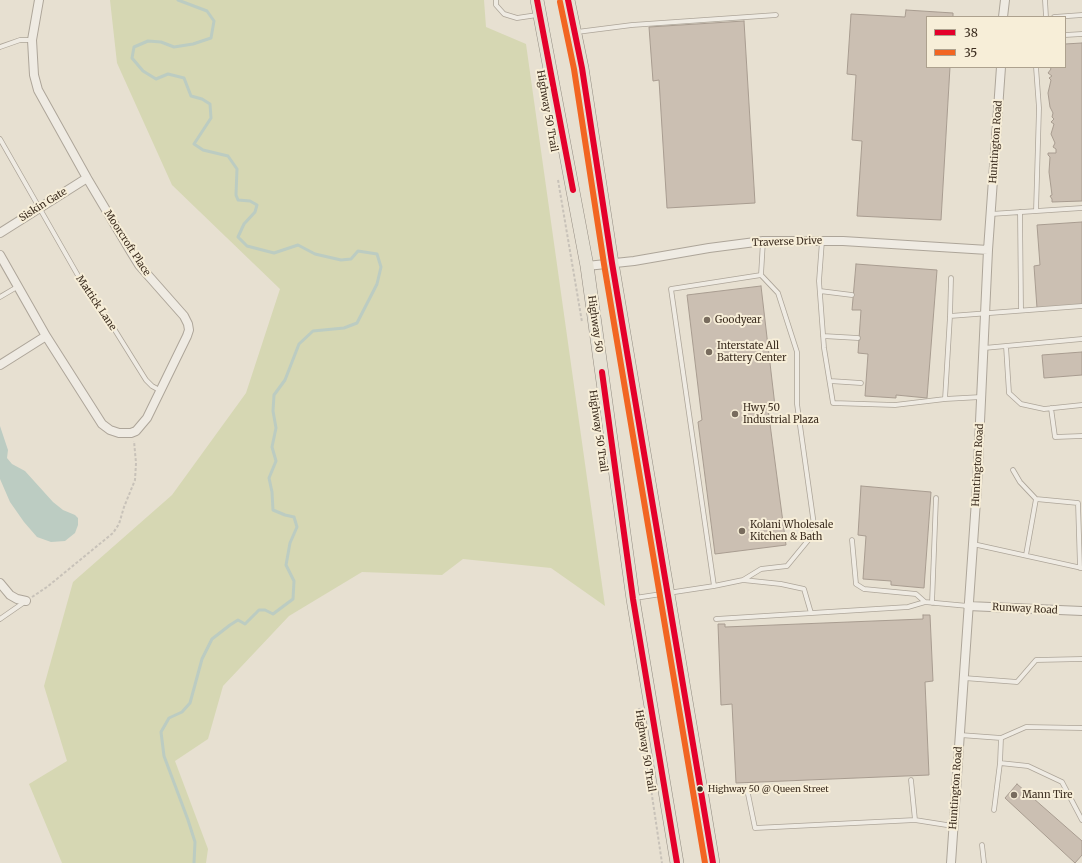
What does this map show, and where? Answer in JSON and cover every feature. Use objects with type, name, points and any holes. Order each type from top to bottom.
[{"type":"main road","name":"Highway 50","points":[[537,0],[587,266],[633,599],[677,863]]},
{"type":"main road","points":[[568,0],[582,68],[612,263],[713,863]]},
{"type":"main road","points":[[669,863],[663,829],[670,819]]},
{"type":"main road","points":[[707,825],[710,828],[716,863]]},
{"type":"street","name":"Moorcroft Place","points":[[38,0],[32,40],[34,75],[38,90],[87,178],[139,265],[184,316],[188,324],[189,330],[187,336],[147,418],[141,426],[133,432]]},
{"type":"street","points":[[1003,16],[1005,0]]},
{"type":"street","name":"Huntington Road","points":[[951,863],[973,544],[988,250],[1001,68]]},
{"type":"street","name":"Siskin Gate","points":[[0,233],[87,178]]},
{"type":"street","name":"Traverse Drive","points":[[587,266],[634,261],[709,248],[763,242],[823,240],[988,250]]},
{"type":"street","points":[[0,255],[46,336],[102,424],[119,434],[133,432]]},
{"type":"street","points":[[0,365],[46,336]]},
{"type":"street","points":[[0,583],[10,595],[17,599],[26,601]]},
{"type":"street","name":"Runway Road","points":[[968,606],[1082,611]]},
{"type":"lane","points":[[496,0],[496,5],[504,14],[517,18],[540,14]]},
{"type":"lane","points":[[1045,0],[1046,16]]},
{"type":"lane","points":[[575,32],[632,25],[776,15]]},
{"type":"lane","points":[[1066,16],[1082,15]]},
{"type":"lane","points":[[1066,35],[1082,34]]},
{"type":"lane","points":[[0,48],[20,40],[32,40]]},
{"type":"lane","points":[[1036,68],[1039,108],[1036,211]]},
{"type":"lane","name":"Mattick Lane","points":[[0,139],[92,300],[108,320],[146,380],[160,391]]},
{"type":"lane","points":[[991,214],[1082,208]]},
{"type":"lane","points":[[1020,212],[1021,310]]},
{"type":"lane","points":[[823,240],[819,281],[823,336],[833,403],[895,405],[945,399],[981,397]]},
{"type":"lane","points":[[743,580],[761,569],[787,566],[815,532],[797,404],[797,352],[778,293],[762,275],[763,242]]},
{"type":"lane","points":[[714,586],[671,289],[762,275]]},
{"type":"lane","points":[[945,399],[952,278]]},
{"type":"lane","points":[[0,297],[18,287]]},
{"type":"lane","points":[[820,291],[852,295]]},
{"type":"lane","points":[[950,316],[985,312],[1082,306]]},
{"type":"lane","points":[[823,336],[858,338]]},
{"type":"lane","points":[[984,348],[1082,339]]},
{"type":"lane","points":[[1006,346],[1009,393],[1021,404],[1044,409],[1082,405]]},
{"type":"lane","points":[[830,381],[861,383]]},
{"type":"lane","points":[[1051,408],[1055,437],[1082,436]]},
{"type":"lane","points":[[973,544],[1081,568],[1078,504],[1036,499],[1020,482],[1013,470]]},
{"type":"lane","points":[[932,603],[936,498]]},
{"type":"lane","points":[[1026,556],[1036,499]]},
{"type":"lane","points":[[852,540],[856,584],[864,588],[916,594],[925,602]]},
{"type":"lane","points":[[633,599],[743,580],[781,584],[804,589],[811,613]]},
{"type":"lane","points":[[0,619],[26,601]]},
{"type":"lane","points":[[716,619],[908,607],[925,602],[968,606]]},
{"type":"lane","points":[[963,678],[1018,682],[1036,660],[1082,659]]},
{"type":"lane","points":[[959,734],[1001,738],[1026,727],[1082,728]]},
{"type":"lane","points":[[994,810],[1000,763],[1001,738]]},
{"type":"lane","points":[[1000,763],[1028,766],[1062,782],[1082,820]]},
{"type":"lane","points":[[911,780],[914,820]]},
{"type":"lane","points":[[747,788],[755,828],[914,820],[953,826]]},
{"type":"lane","points":[[982,845],[984,863]]},
{"type":"path","points":[[558,178],[582,322]]},
{"type":"path","points":[[26,601],[47,587],[113,533],[119,524],[134,480],[136,454],[133,432]]},
{"type":"path","name":"Highway 50 Trail","points":[[638,705],[662,863]]},
{"type":"green space","points":[[110,0],[484,0],[486,27],[526,44],[605,606],[551,568],[463,559],[442,575],[362,572],[289,616],[223,686],[208,739],[175,761],[208,849],[206,863],[62,863],[29,784],[67,761],[44,686],[73,582],[172,495],[246,393],[280,289],[172,185],[117,63]]},
{"type":"shaded area","points":[[0,426],[8,450],[7,458],[12,464],[25,471],[53,502],[63,510],[75,515],[78,518],[78,525],[75,533],[65,541],[51,542],[37,537],[10,502],[0,479]]},
{"type":"building","points":[[906,10],[953,13],[953,16],[926,16],[926,68],[950,68],[941,220],[857,216],[862,141],[852,140],[856,75],[847,74],[851,14],[905,17]]},
{"type":"building","points":[[744,21],[755,203],[667,208],[659,80],[653,81],[649,27]]},
{"type":"building","points":[[1082,43],[1082,201],[1052,202],[1050,196],[1052,195],[1049,172],[1050,157],[1048,153],[1056,153],[1056,149],[1053,147],[1055,143],[1051,134],[1054,124],[1051,122],[1054,119],[1052,117],[1053,113],[1050,107],[1048,93],[1051,80],[1049,78],[1052,76],[1048,73],[1050,68],[1066,68],[1066,44]]},
{"type":"building","points":[[1082,222],[1082,305],[1037,308],[1034,266],[1040,265],[1037,225]]},
{"type":"building","points":[[856,264],[937,270],[927,398],[896,395],[896,398],[865,396],[868,354],[858,353],[861,310],[852,310]]},
{"type":"building","name":"Hwy 50 Industrial Plaza","points":[[761,286],[775,406],[768,409],[786,545],[715,554],[698,422],[702,420],[687,295]]},
{"type":"building","points":[[1082,352],[1082,375],[1044,378],[1042,355]]},
{"type":"building","points":[[861,486],[931,492],[924,588],[891,585],[891,581],[863,579],[866,536],[858,535]]},
{"type":"building","points":[[923,615],[930,615],[933,681],[925,682],[929,775],[736,783],[732,704],[721,705],[718,624],[725,624],[725,627],[923,619]]},
{"type":"building","points":[[1017,784],[1082,841],[1082,855],[1075,863],[1005,798]]},
{"type":"waterway","points":[[178,0],[207,11],[214,21],[211,38],[193,44],[174,47],[161,42],[148,41],[134,47],[132,58],[143,71],[156,79],[168,74],[184,78],[191,96],[202,99],[210,104],[211,118],[194,144],[203,150],[228,156],[237,169],[236,195],[238,200],[250,201],[257,205],[255,212],[244,224],[238,237],[247,246],[274,253],[298,245],[315,254],[341,260],[351,259],[358,251],[377,254],[381,267],[377,284],[357,323],[344,328],[313,331],[299,344],[285,380],[274,395],[273,411],[276,428],[272,447],[276,461],[269,478],[272,492],[273,510],[294,517],[297,527],[290,543],[286,565],[294,581],[293,599],[273,614],[265,610],[259,610],[245,624],[238,620],[212,639],[202,659],[190,703],[182,712],[169,718],[161,732],[164,756],[195,842],[194,863]]},
{"type":"transit line","name":"38","points":[[537,0],[573,190]]},
{"type":"transit line","name":"38","points":[[568,0],[582,68],[612,263],[713,863]]},
{"type":"transit line","name":"35","points":[[560,2],[574,69],[604,264],[705,863]]},
{"type":"transit line","name":"38","points":[[602,372],[633,599],[677,863]]},
{"type":"place","name":"Goodyear","points":[[707,320]]},
{"type":"place","name":"Interstate All Battery Center","points":[[709,352]]},
{"type":"place","name":"Hwy 50 Industrial Plaza","points":[[735,414]]},
{"type":"place","name":"Kolani Wholesale Kitchen & Bath","points":[[742,531]]},
{"type":"place","name":"Highway 50 @ Queen Street","points":[[700,789]]},
{"type":"place","name":"Mann Tire","points":[[1014,795]]}]
